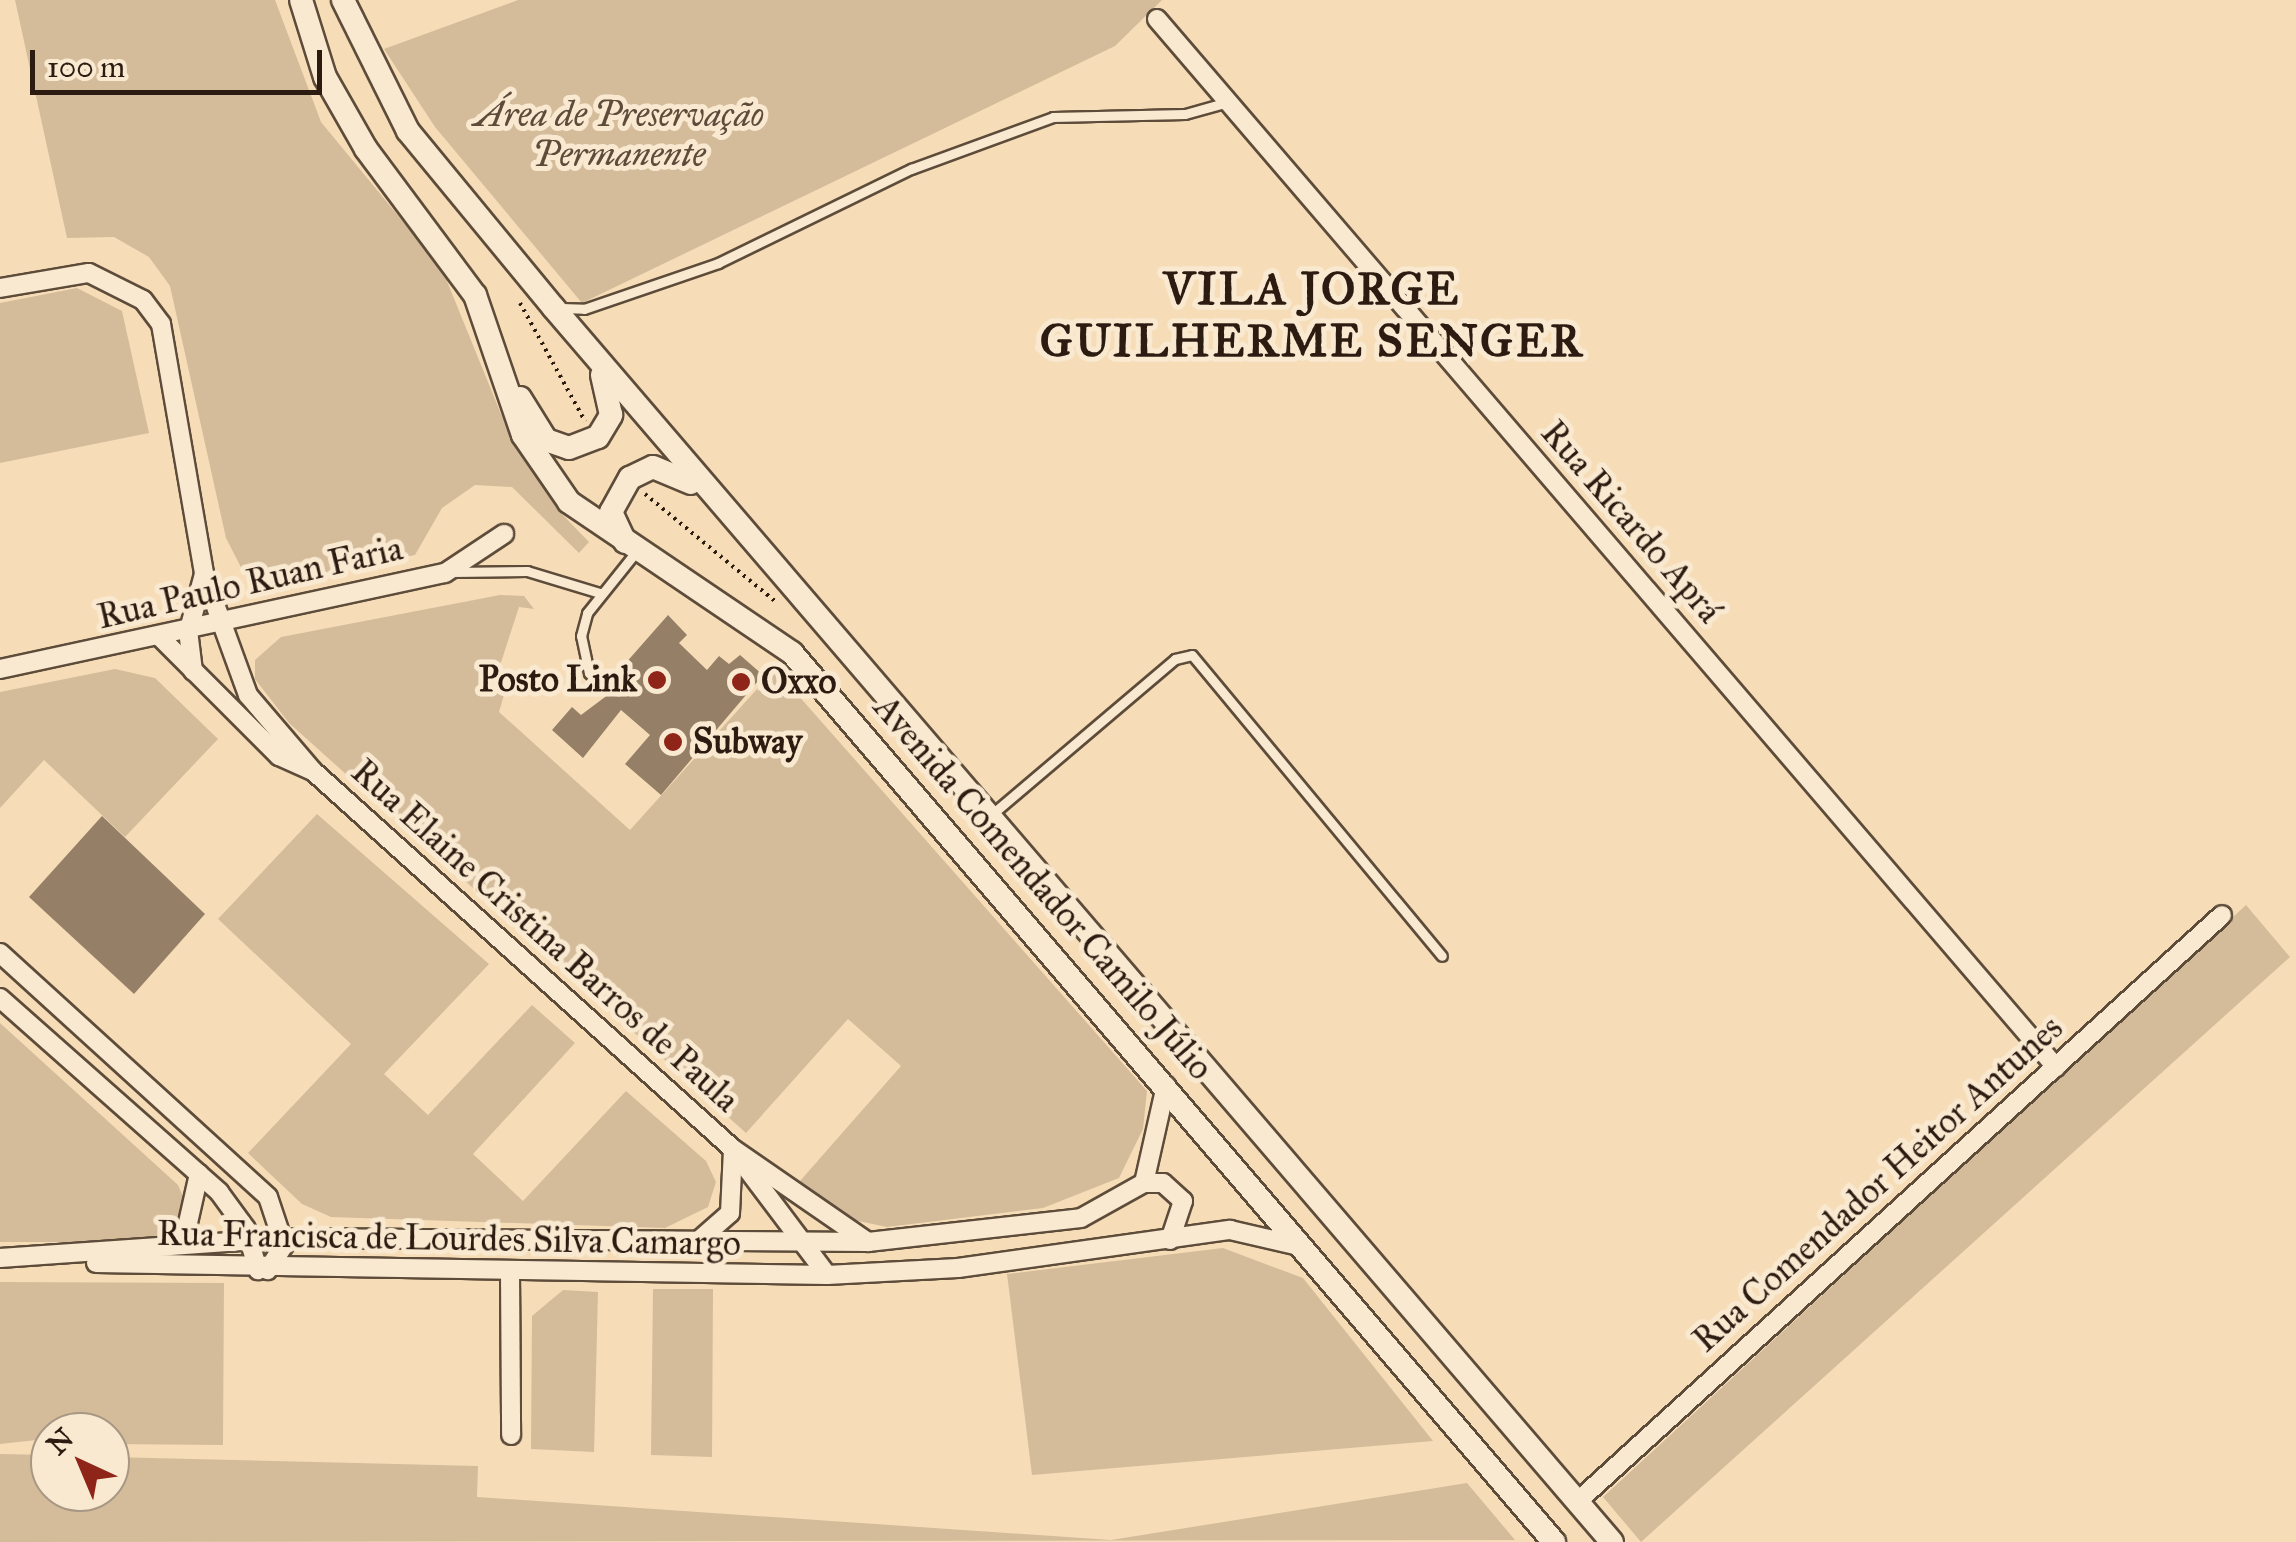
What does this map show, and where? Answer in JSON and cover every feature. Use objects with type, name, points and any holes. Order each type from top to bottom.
[{"type":"main road","name":"Avenida Comendador Camilo Júlio","points":[[298,0],[366,149],[440,237],[494,346],[523,435],[569,502],[698,596],[750,617],[792,653],[1166,1084],[1554,1542]]},
{"type":"main road","points":[[330,0],[380,86]]},
{"type":"main road","name":"Avenida Comendador Camilo Júlio","points":[[344,0],[380,86],[553,307],[714,500],[991,815],[1612,1542]]},
{"type":"main road","points":[[494,346],[546,440],[569,448],[598,436],[611,416],[612,396],[587,346]]},
{"type":"main road","points":[[634,553],[611,512],[630,478],[672,469],[714,500]]},
{"type":"street","name":"Rua Ricardo Aprá","points":[[1157,19],[2056,1067]]},
{"type":"street","points":[[0,288],[101,275],[127,285],[161,324],[204,574],[188,633],[195,676]]},
{"type":"street","name":"Rua Paulo Ruan Faria","points":[[0,669],[188,633],[445,572],[504,534]]},
{"type":"street","name":"Rua Elaine Cristina Barros de Paula","points":[[204,574],[226,624],[238,680],[313,771],[733,1149],[821,1217],[868,1242]]},
{"type":"street","name":"Rua Elaine Cristina Barros de Paula","points":[[161,638],[279,756],[313,771]]},
{"type":"street","name":"Rua Comendador Heitor Antunes","points":[[1578,1502],[2222,914]]},
{"type":"street","points":[[0,953],[235,1162],[268,1196],[284,1238],[263,1270]]},
{"type":"street","points":[[0,998],[214,1188],[250,1242],[263,1270]]},
{"type":"street","points":[[1166,1084],[1144,1182],[1163,1182],[1183,1201],[1170,1240]]},
{"type":"street","name":"Rua Elaine Cristina Barros de Paula","points":[[694,1243],[730,1213],[733,1149]]},
{"type":"street","name":"Rua Elaine Cristina Barros de Paula","points":[[733,1149],[804,1244]]},
{"type":"street","points":[[214,1188],[236,1182],[235,1162]]},
{"type":"street","points":[[183,1245],[199,1174]]},
{"type":"street","name":"Rua Francisca de Lourdes Silva Camargo","points":[[70,1259],[284,1238],[868,1242],[1081,1218],[1144,1182]]},
{"type":"street","name":"Rua Elaine Cristina Barros de Paula","points":[[821,1217],[839,1243]]},
{"type":"street","name":"Rua Francisca de Lourdes Silva Camargo","points":[[0,1258],[263,1270],[830,1275],[1250,1232],[1305,1249]]},
{"type":"street","points":[[804,1244],[830,1275],[845,1263],[839,1243]]},
{"type":"street","points":[[510,1272],[510,1435]]},
{"type":"lane","points":[[553,307],[584,309],[718,263],[911,170],[1053,117],[1185,114],[1228,102]]},
{"type":"lane","points":[[604,688],[589,673],[581,636],[600,592],[634,553]]},
{"type":"lane","points":[[445,572],[527,571],[600,592]]},
{"type":"lane","points":[[991,815],[1175,660],[1192,655],[1442,956]]},
{"type":"green space","points":[[15,0],[275,0],[321,122],[442,269],[501,414],[558,510],[589,542],[579,553],[512,487],[475,485],[442,508],[415,555],[266,584],[247,579],[226,538],[170,286],[149,257],[114,237],[67,238]]},
{"type":"green space","name":"Área de Preservação Permanente","points":[[518,0],[1162,0],[1115,46],[582,303],[435,127],[384,49]]},
{"type":"green space","points":[[77,288],[122,311],[149,433],[0,463],[0,303]]},
{"type":"green space","points":[[500,595],[524,596],[534,609],[519,607],[492,690],[504,695],[499,712],[630,830],[775,669],[1147,1091],[1143,1129],[1119,1178],[1043,1208],[887,1227],[839,1217],[800,1181],[901,1066],[848,1019],[746,1133],[289,723],[255,679],[255,660],[281,637]]},
{"type":"green space","points":[[115,669],[155,678],[218,739],[125,837],[44,760],[0,808],[0,692]]},
{"type":"green space","points":[[317,814],[489,964],[384,1074],[428,1115],[532,1005],[575,1043],[473,1154],[523,1201],[626,1091],[706,1161],[716,1182],[708,1207],[665,1228],[331,1217],[302,1204],[248,1153],[351,1044],[218,919]]},
{"type":"green space","points":[[2246,905],[2290,957],[1641,1542],[1603,1497]]},
{"type":"green space","points":[[0,1023],[178,1185],[185,1201],[177,1232],[157,1242],[0,1242]]},
{"type":"green space","points":[[1223,1248],[1303,1278],[1433,1441],[1032,1475],[1007,1274]]},
{"type":"green space","points":[[0,1282],[224,1283],[223,1445],[130,1444],[130,1412],[30,1412],[30,1441],[0,1444]]},
{"type":"green space","points":[[653,1289],[713,1289],[712,1457],[651,1455]]},
{"type":"green space","points":[[563,1290],[598,1292],[594,1452],[531,1449],[532,1316]]},
{"type":"green space","points":[[0,1454],[30,1455],[30,1512],[130,1512],[130,1457],[478,1466],[477,1497],[1111,1540],[1467,1483],[1515,1540],[0,1542]]},
{"type":"building","points":[[668,615],[687,635],[679,643],[707,670],[719,656],[729,664],[740,655],[763,675],[661,795],[625,764],[650,735],[621,710],[583,758],[552,730],[572,707],[581,715],[609,694],[609,682]]},
{"type":"building","points":[[102,816],[205,914],[134,994],[29,897]]},
{"type":"place","name":"Posto Link","points":[[657,680]]},
{"type":"place","name":"Oxxo","points":[[741,682]]},
{"type":"place","name":"Subway","points":[[673,742]]},
{"type":"district","name":"VILA JORGE GUILHERME SENGER","points":[[1312,315]]}]
